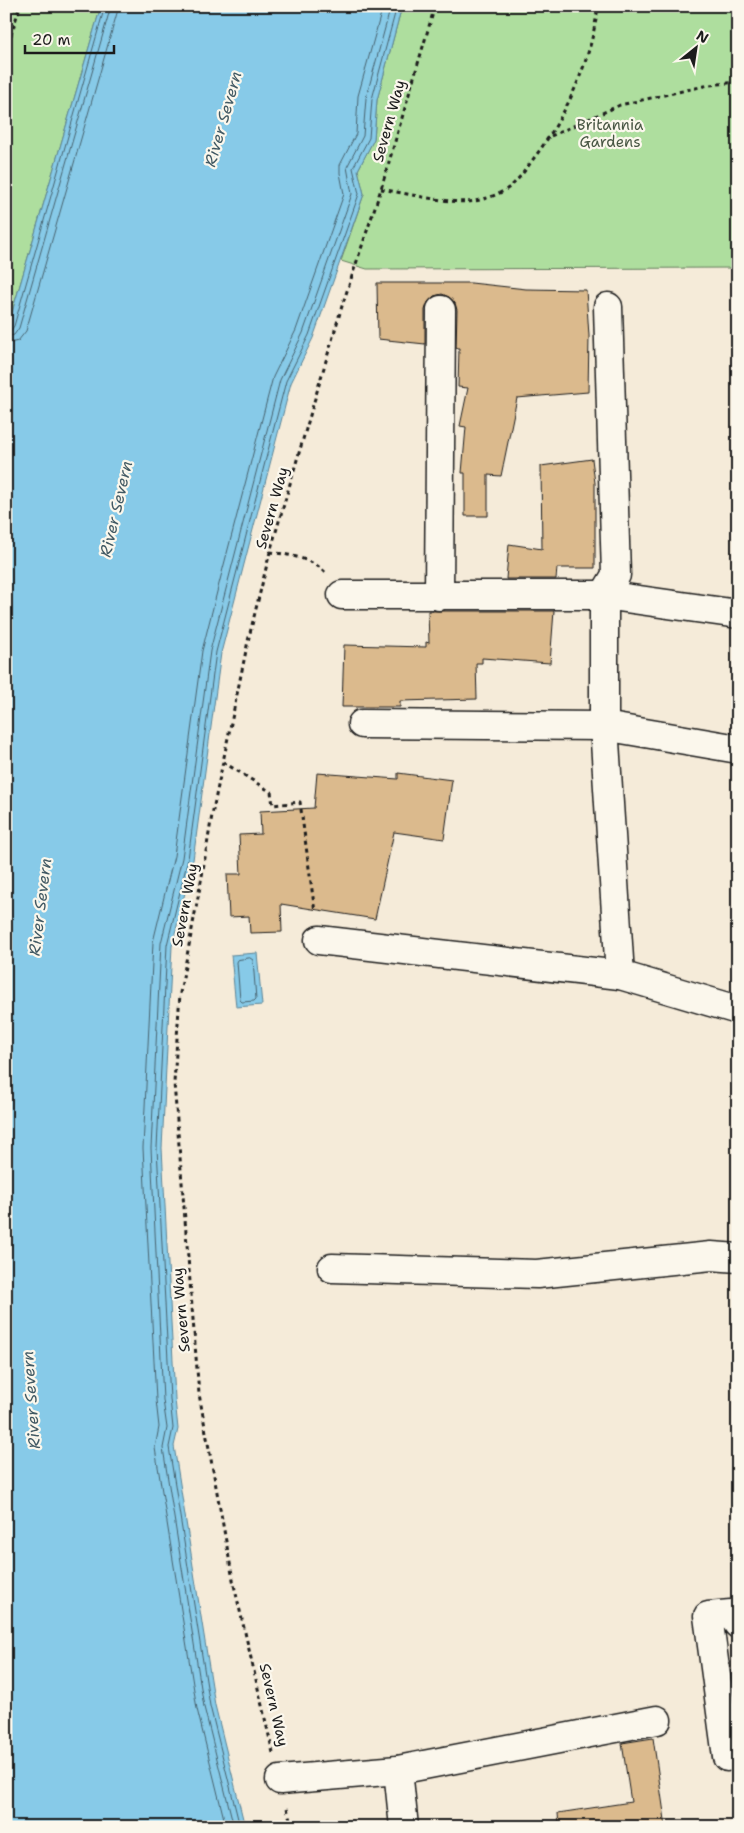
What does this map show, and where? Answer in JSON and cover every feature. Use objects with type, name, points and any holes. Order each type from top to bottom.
[{"type":"lane","points":[[608,307],[616,575],[604,594],[604,726],[620,975]]},
{"type":"lane","points":[[439,596],[441,310]]},
{"type":"lane","points":[[342,594],[439,596],[604,594],[738,614]]},
{"type":"lane","points":[[362,724],[604,726],[738,749]]},
{"type":"lane","points":[[319,940],[620,975],[738,1010]]},
{"type":"lane","points":[[332,1268],[537,1274],[711,1256],[738,1258]]},
{"type":"lane","points":[[727,1757],[708,1616],[731,1614],[738,1624]]},
{"type":"lane","points":[[280,1780],[398,1770],[657,1720]]},
{"type":"lane","points":[[398,1770],[404,1827]]},
{"type":"path","points":[[6,50],[20,6]]},
{"type":"path","name":"Severn Way","points":[[292,1827],[234,1585],[199,1394],[174,1083],[180,993],[223,762],[248,642],[270,552],[342,306],[381,189],[435,6]]},
{"type":"path","points":[[381,189],[442,200],[473,202],[509,188],[524,172],[550,137],[568,103],[584,67],[598,6]]},
{"type":"path","points":[[550,137],[620,105],[709,84],[738,82]]},
{"type":"path","points":[[270,552],[311,561],[325,571],[342,594]]},
{"type":"path","points":[[223,762],[271,792],[273,805],[300,802],[319,940]]},
{"type":"green space","points":[[6,6],[101,6],[6,333]]},
{"type":"green space","name":"Britannia Gardens","points":[[402,6],[738,6],[738,268],[367,269],[341,261],[364,194],[358,170],[374,139],[377,100]]},
{"type":"water","name":"River Severn","points":[[101,6],[402,6],[377,100],[374,139],[358,170],[364,194],[313,338],[291,383],[221,653],[193,860],[172,946],[162,1148],[178,1429],[174,1446],[215,1705],[245,1827],[6,1827],[6,333]]},
{"type":"water","points":[[257,953],[262,1005],[236,1007],[231,955]]},
{"type":"building","points":[[377,283],[471,283],[526,289],[586,290],[589,336],[588,392],[517,398],[501,476],[488,475],[488,516],[465,516],[465,473],[462,473],[466,427],[460,426],[468,388],[458,387],[459,348],[456,348],[457,310],[455,303],[449,297],[442,294],[434,296],[428,302],[425,310],[425,344],[378,339]]},
{"type":"building","points":[[592,459],[595,483],[595,568],[557,568],[556,579],[506,579],[509,544],[542,549],[541,466]]},
{"type":"building","points":[[428,611],[554,611],[550,663],[482,658],[482,663],[476,663],[477,699],[400,701],[400,707],[342,707],[344,645],[426,647],[426,642],[429,643]]},
{"type":"building","points":[[317,773],[398,779],[398,773],[452,780],[444,839],[394,832],[375,919],[281,904],[282,932],[250,933],[249,916],[229,917],[227,874],[241,874],[239,835],[261,834],[260,811],[314,808]]},
{"type":"building","points":[[653,1738],[666,1827],[559,1827],[558,1813],[631,1802],[622,1743]]}]
